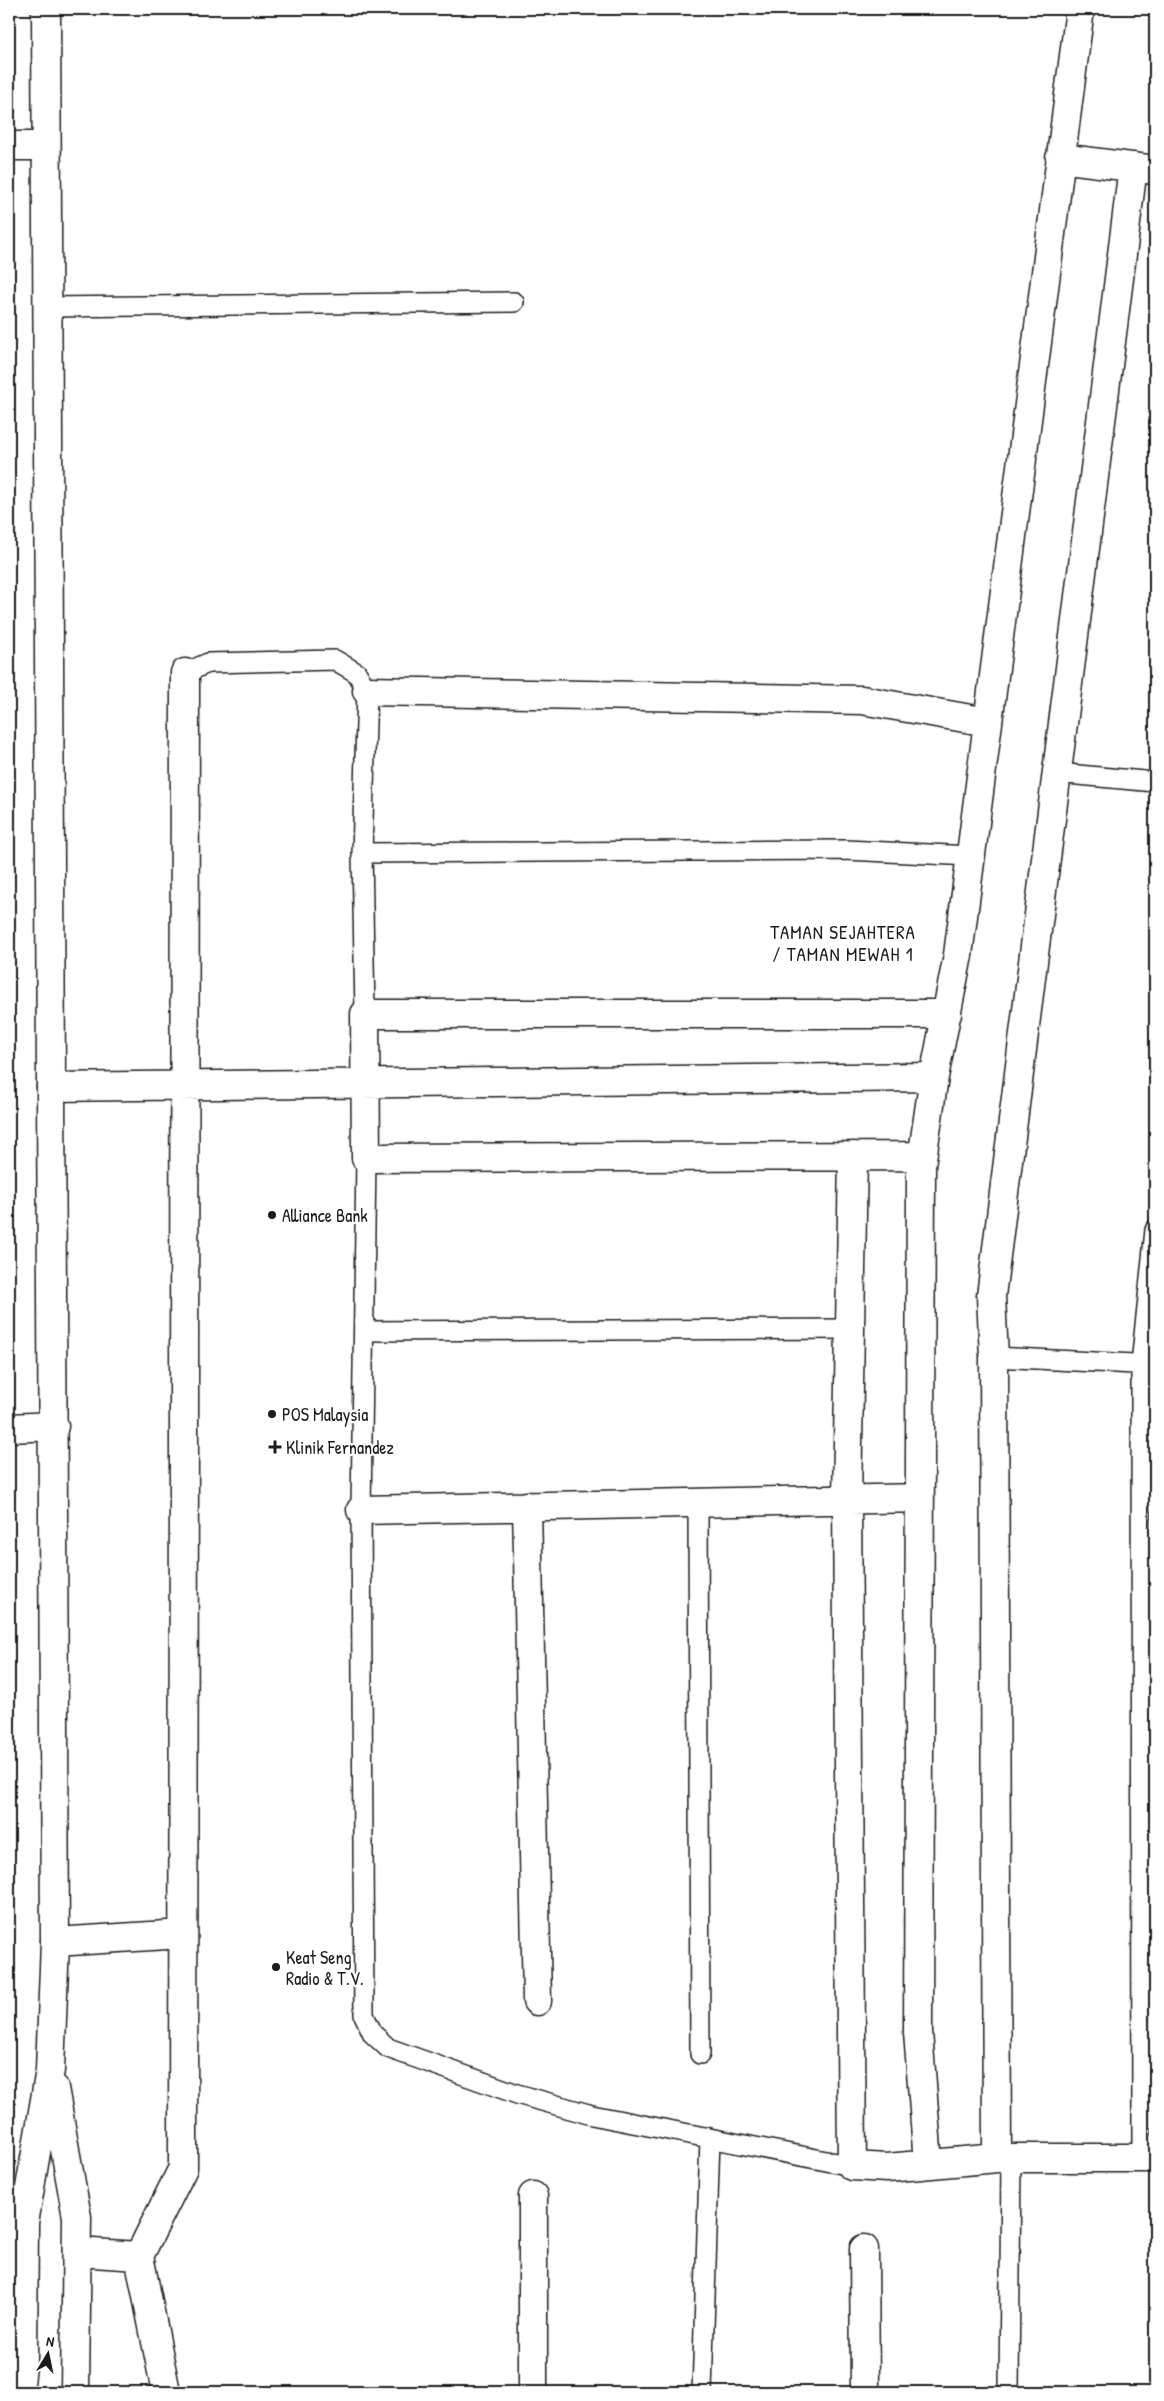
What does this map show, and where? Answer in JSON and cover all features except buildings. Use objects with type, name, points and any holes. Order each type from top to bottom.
[{"type":"street","points":[[17,2376],[24,2223],[50,2070],[55,1942],[46,9]]},
{"type":"street","points":[[928,2163],[918,2032],[922,1156],[934,1076],[958,956],[1080,9]]},
{"type":"street","points":[[9,146],[46,146]]},
{"type":"street","points":[[1004,2158],[994,1357],[991,1296],[1056,773],[1144,169],[1060,158]]},
{"type":"street","points":[[166,2392],[139,2256],[183,2168],[185,673]]},
{"type":"street","points":[[367,691],[862,700],[988,722]]},
{"type":"street","points":[[922,1156],[366,1158],[365,1014],[947,1014]]},
{"type":"street","points":[[51,1087],[934,1076]]},
{"type":"street","points":[[852,1156],[847,1500],[852,2166],[887,2168],[1004,2158],[1149,2158]]},
{"type":"street","points":[[9,1428],[54,1426]]},
{"type":"street","points":[[361,1510],[920,1498]]},
{"type":"street","points":[[527,1506],[537,2002]]},
{"type":"street","points":[[55,1942],[184,1934]]},
{"type":"street","points":[[50,2070],[77,2217],[75,2392]]},
{"type":"street","points":[[533,2196],[534,2392]]},
{"type":"street","points":[[864,2249],[866,2392]]},
{"type":"street","points":[[76,2252],[139,2256]]},
{"type":"lane","points":[[46,307],[514,302]]},
{"type":"lane","points":[[185,673],[208,663],[335,660],[357,673],[367,691],[362,853],[365,1014]]},
{"type":"lane","points":[[1056,773],[1155,782]]},
{"type":"lane","points":[[362,853],[846,850],[971,856]]},
{"type":"lane","points":[[366,1158],[361,1510],[364,2015],[373,2034],[388,2048],[517,2094],[592,2115],[852,2166]]},
{"type":"lane","points":[[1149,2158],[1148,1365],[1155,1230]]},
{"type":"lane","points":[[364,1331],[850,1329]]},
{"type":"lane","points":[[994,1357],[1148,1365]]},
{"type":"lane","points":[[698,1503],[700,2054]]},
{"type":"lane","points":[[702,2392],[710,2138]]},
{"type":"lane","points":[[1004,2158],[1009,2392]]},
{"type":"place","name":"Alliance Bank","points":[[272,1215]]},
{"type":"place","name":"POS Malaysia","points":[[272,1414]]},
{"type":"place","name":"Klinik Fernandez","points":[[275,1447]]},
{"type":"place","name":"Keat Seng Radio & T.V.","points":[[276,1967]]},
{"type":"district","name":"TAMAN SEJAHTERA / TAMAN MEWAH 1","points":[[843,943]]}]
